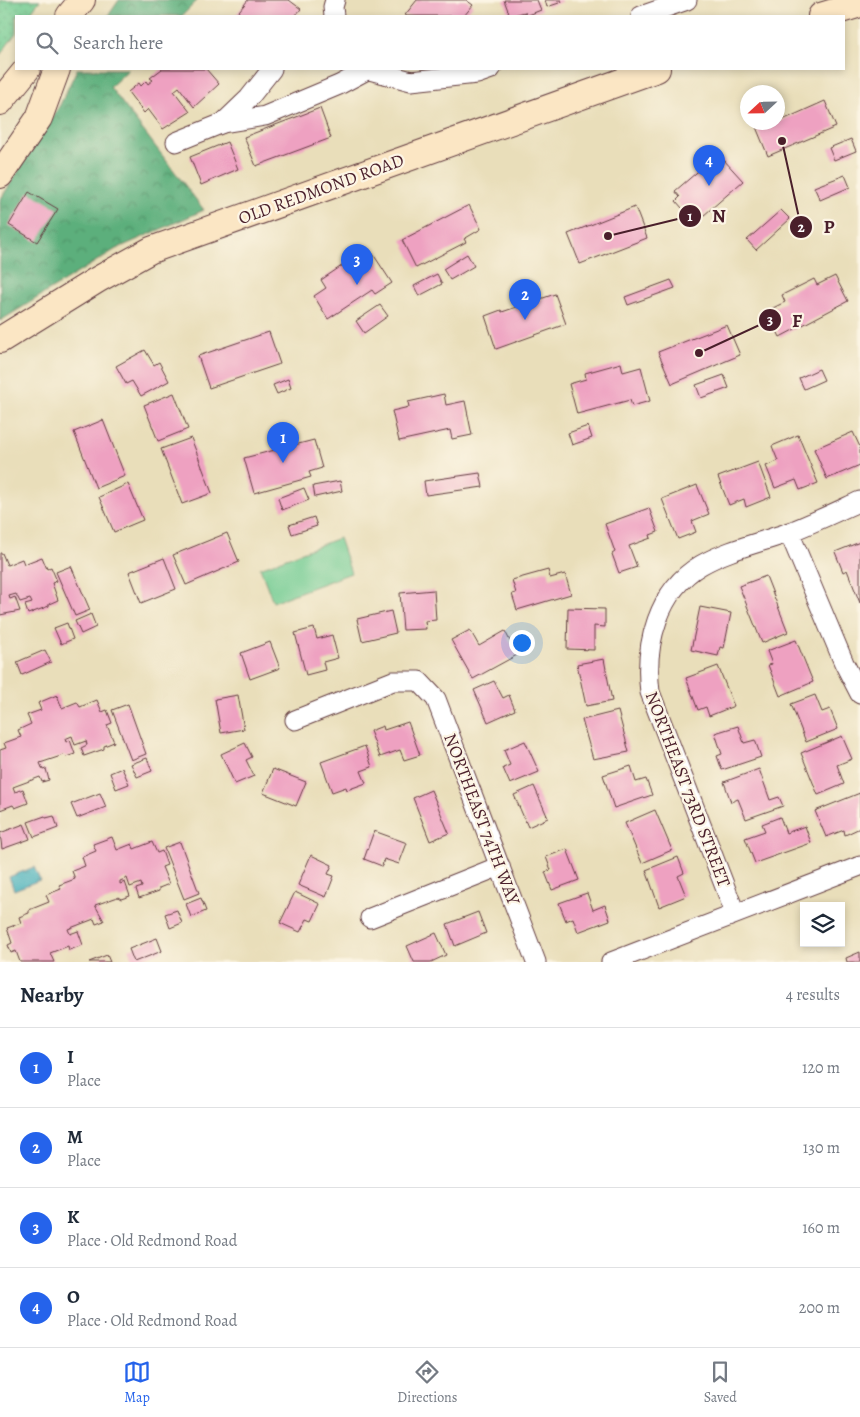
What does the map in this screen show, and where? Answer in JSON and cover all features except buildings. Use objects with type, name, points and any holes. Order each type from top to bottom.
[{"type":"main road","points":[[70,15],[82,0]]},
{"type":"main road","points":[[76,15],[82,0]]},
{"type":"main road","points":[[824,15],[860,4]]},
{"type":"main road","points":[[0,102],[26,70]]},
{"type":"main road","points":[[0,175],[39,118],[57,70]]},
{"type":"main road","name":"OLD REDMOND ROAD","points":[[0,340],[97,280],[151,250],[654,70]]},
{"type":"street","points":[[334,15],[335,0]]},
{"type":"street","points":[[644,15],[687,0]]},
{"type":"street","points":[[223,123],[249,98],[271,70]]},
{"type":"street","points":[[176,142],[223,123],[264,116],[339,85],[365,70]]},
{"type":"street","points":[[371,70],[411,81],[477,74],[487,70]]},
{"type":"street","name":"NORTHEAST 73RD STREET","points":[[735,913],[650,692],[647,668],[657,618],[670,596],[699,566],[716,557],[789,532],[860,501]]},
{"type":"street","points":[[789,532],[844,663],[860,694]]},
{"type":"street","name":"NORTHEAST 74TH WAY","points":[[295,720],[393,682],[419,681],[436,700],[536,962]]},
{"type":"street","points":[[370,918],[500,866]]},
{"type":"street","points":[[611,962],[860,866]]},
{"type":"green space","points":[[0,0],[40,0],[29,15],[15,15],[15,34],[0,55]]},
{"type":"green space","points":[[119,0],[198,0],[183,15],[109,15]]},
{"type":"green space","points":[[77,70],[128,70],[110,87],[204,210],[116,249],[0,321],[0,200],[60,105]]},
{"type":"green space","points":[[339,538],[351,573],[273,602],[260,568]]},
{"type":"water","points":[[34,867],[40,880],[14,890],[9,877]]},
{"type":"place","name":"P","points":[[782,141]]},
{"type":"place","name":"O","points":[[709,186]]},
{"type":"place","name":"N","points":[[608,236]]},
{"type":"place","name":"K","points":[[357,285]]},
{"type":"place","name":"M","points":[[525,320]]},
{"type":"place","name":"F","points":[[699,353]]},
{"type":"place","name":"I","points":[[283,463]]}]
